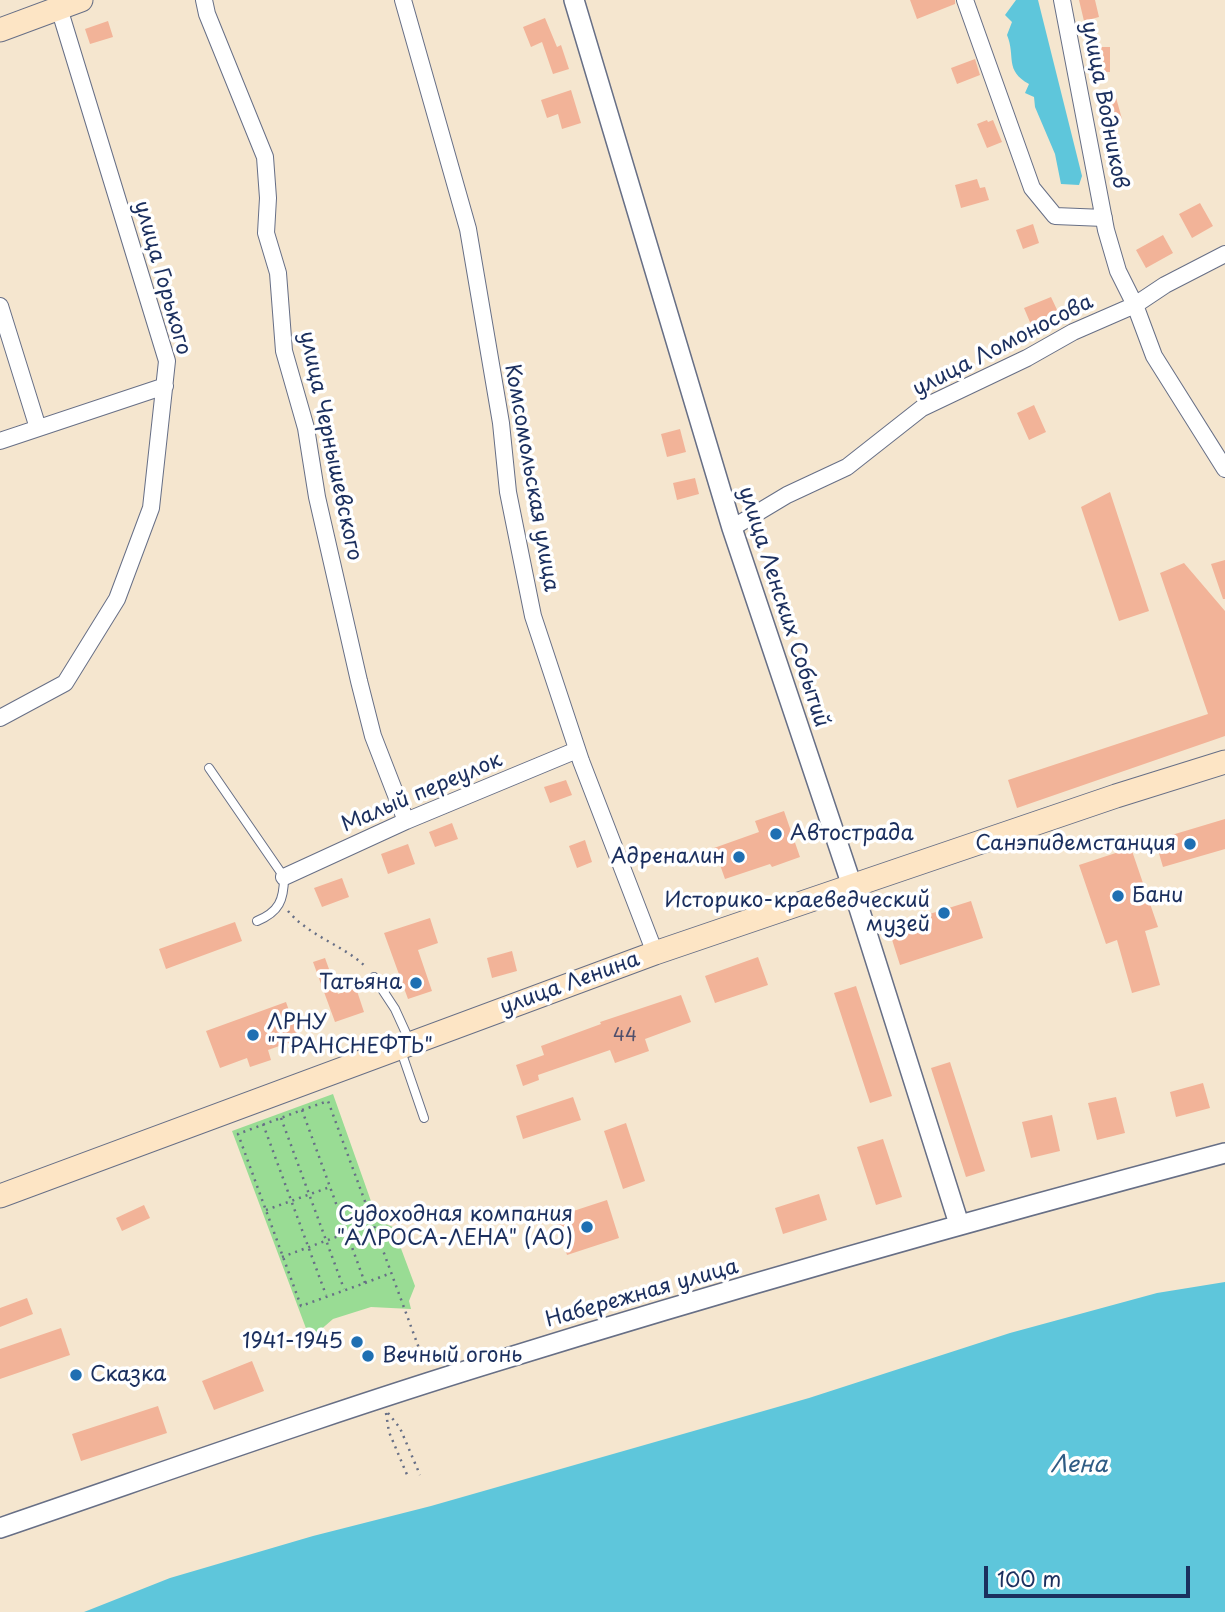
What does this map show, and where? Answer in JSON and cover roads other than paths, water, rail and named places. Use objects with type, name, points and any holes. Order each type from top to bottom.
[{"type":"main road","points":[[0,30],[73,2]]},
{"type":"main road","name":"улица Ленина","points":[[0,1196],[654,953],[1225,762]]},
{"type":"street","name":"улица Чернышевского","points":[[204,0],[207,14],[265,157],[268,198],[266,233],[278,273],[284,351],[306,428],[317,496],[373,736],[406,821]]},
{"type":"street","name":"Комсомольская улица","points":[[403,0],[468,229],[501,423],[508,492],[533,616],[578,750],[654,953]]},
{"type":"street","name":"улица Ленских Событий","points":[[574,0],[732,528],[852,886],[959,1224]]},
{"type":"street","name":"улица Водников","points":[[965,0],[1032,188],[1055,216],[1104,218]]},
{"type":"street","name":"улица Водников","points":[[1062,0],[1104,218],[1118,271],[1135,304],[1154,356],[1225,469]]},
{"type":"street","name":"улица Горького","points":[[0,718],[65,683],[117,599],[151,508],[165,386],[167,361],[73,2]]},
{"type":"street","name":"улица Ломоносова","points":[[732,528],[788,495],[847,467],[922,408],[1135,304],[1164,285],[1225,254]]},
{"type":"street","points":[[0,306],[38,428]]},
{"type":"street","points":[[0,441],[165,386]]},
{"type":"street","name":"Малый переулок","points":[[285,877],[406,821],[578,750]]},
{"type":"street","name":"Набережная улица","points":[[0,1528],[455,1374],[959,1224],[1225,1153]]},
{"type":"lane","points":[[209,768],[285,877],[281,903],[270,916],[257,921]]},
{"type":"lane","points":[[374,976],[395,1009],[424,1118]]},
{"type":"water","points":[[1016,0],[1038,0],[1082,176],[1079,185],[1061,184],[1055,154],[1035,107],[1034,97],[1025,93],[1029,84],[1016,74],[1013,68],[1007,35],[1012,22],[1005,15]]},
{"type":"water","name":"Лена","points":[[1225,1282],[1225,1612],[84,1612],[170,1578],[809,1398],[1010,1333],[1157,1293]]},
{"type":"place","name":"Автострада","points":[[776,834]]},
{"type":"place","name":"Санэпидемстанция","points":[[1190,844]]},
{"type":"place","name":"Адреналин","points":[[739,857]]},
{"type":"place","name":"Бани","points":[[1118,896]]},
{"type":"place","name":"Историко-краеведческий музей","points":[[944,913]]},
{"type":"place","name":"Татьяна","points":[[416,983]]},
{"type":"place","name":"ЛРНУ \"ТРАНСНЕФТЬ\"","points":[[253,1035]]},
{"type":"place","name":"Судоходная компания \"АЛРОСА-ЛЕНА\" (АО)","points":[[587,1227]]},
{"type":"place","name":"1941-1945","points":[[357,1342]]},
{"type":"place","name":"Вечный огонь","points":[[368,1356]]},
{"type":"place","name":"Сказка","points":[[76,1375]]}]
